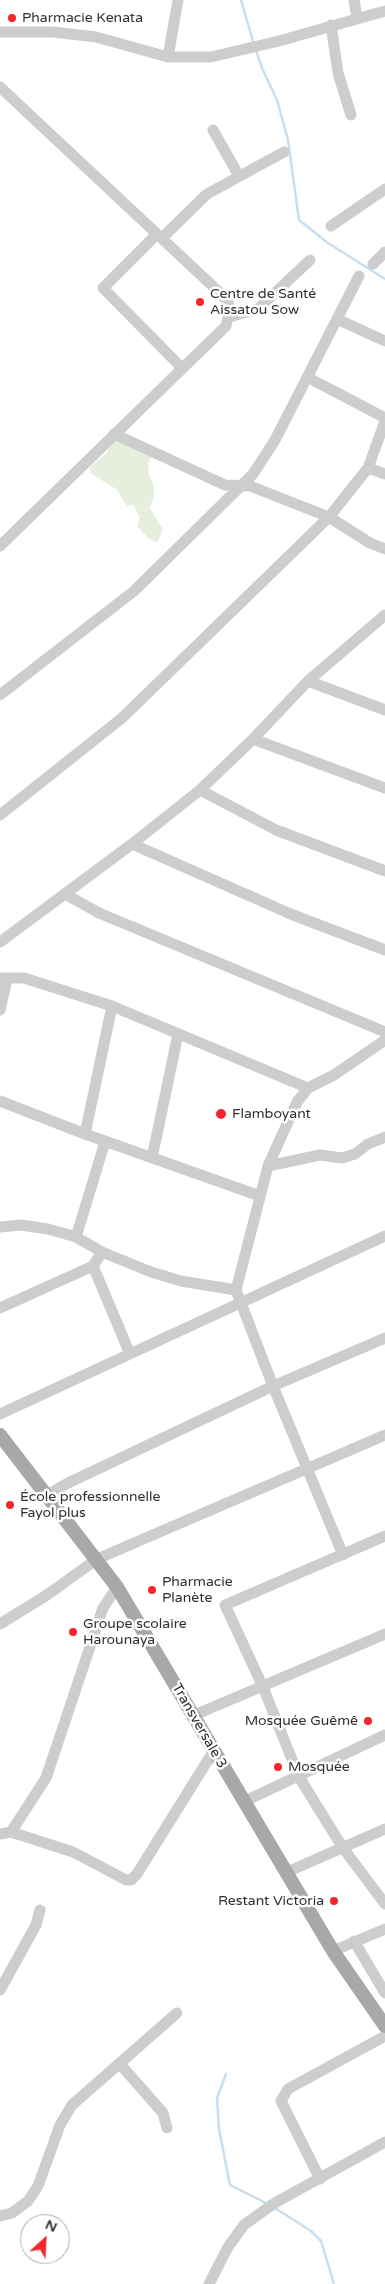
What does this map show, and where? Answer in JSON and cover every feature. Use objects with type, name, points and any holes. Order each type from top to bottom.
[{"type":"main road","name":"Transversale 3","points":[[0,1435],[117,1587],[333,1951],[385,2026]]},
{"type":"street","points":[[168,57],[178,0]]},
{"type":"street","points":[[354,0],[357,18]]},
{"type":"street","points":[[0,32],[53,32],[96,37],[168,57],[211,56],[241,51],[385,11]]},
{"type":"street","points":[[331,26],[338,73],[351,115]]},
{"type":"street","points":[[0,87],[220,292],[228,302],[229,317],[226,326],[0,546]]},
{"type":"street","points":[[213,130],[239,176]]},
{"type":"street","points":[[182,368],[103,288],[207,194],[284,152]]},
{"type":"street","points":[[331,226],[385,189]]},
{"type":"street","points":[[373,264],[385,252]]},
{"type":"street","points":[[229,317],[258,309],[310,260]]},
{"type":"street","points":[[0,695],[134,591],[253,474],[275,440],[359,276]]},
{"type":"street","points":[[337,319],[385,341]]},
{"type":"street","points":[[0,815],[122,718],[330,517],[368,468],[385,420],[307,378]]},
{"type":"street","points":[[114,434],[224,485],[250,486],[330,517],[370,543],[385,549]]},
{"type":"street","points":[[368,468],[385,474]]},
{"type":"street","points":[[0,942],[132,844],[200,790],[253,739],[308,681],[383,621]]},
{"type":"street","points":[[308,681],[385,710]]},
{"type":"street","points":[[253,739],[385,788]]},
{"type":"street","points":[[200,790],[276,830],[385,871]]},
{"type":"street","points":[[132,844],[293,915],[385,950]]},
{"type":"street","points":[[65,894],[98,913],[385,1032]]},
{"type":"street","points":[[0,1010],[4,978],[24,978],[112,1006],[308,1088]]},
{"type":"street","points":[[85,1134],[112,1006]]},
{"type":"street","points":[[152,1158],[178,1034]]},
{"type":"street","points":[[344,1554],[273,1386],[236,1290],[268,1166],[297,1102],[308,1088],[334,1075],[385,1040]]},
{"type":"street","points":[[0,1101],[105,1142],[260,1196]]},
{"type":"street","points":[[268,1166],[320,1155],[342,1158],[355,1154],[368,1144],[385,1137]]},
{"type":"street","points":[[76,1237],[105,1142]]},
{"type":"street","points":[[0,1227],[21,1225],[48,1229],[76,1237],[102,1252],[158,1274],[181,1281],[236,1290]]},
{"type":"street","points":[[0,1414],[385,1236]]},
{"type":"street","points":[[0,1308],[93,1266],[102,1252]]},
{"type":"street","points":[[93,1266],[130,1354]]},
{"type":"street","points":[[46,1495],[68,1482],[273,1386],[385,1338]]},
{"type":"street","points":[[0,1624],[47,1595],[97,1559],[385,1435]]},
{"type":"street","points":[[385,1536],[225,1605],[263,1687],[298,1776],[343,1848],[385,1904]]},
{"type":"street","points":[[117,1587],[103,1608],[46,1778],[5,1833],[73,1852],[126,1880],[131,1880],[137,1874],[214,1752]]},
{"type":"street","points":[[192,1716],[385,1634]]},
{"type":"street","points":[[243,1802],[385,1735]]},
{"type":"street","points":[[287,1872],[385,1829]]},
{"type":"street","points":[[0,1990],[36,1925],[40,1910]]},
{"type":"street","points":[[333,1951],[385,1929]]},
{"type":"street","points":[[354,1941],[385,1993]]},
{"type":"street","points":[[0,2216],[12,2213],[28,2201],[38,2186],[60,2125],[72,2105],[176,2014]]},
{"type":"street","points":[[320,2179],[281,2101],[288,2090],[385,2036]]},
{"type":"street","points":[[120,2064],[163,2113],[168,2128]]},
{"type":"street","points":[[208,2284],[228,2247],[244,2225],[273,2204],[385,2142]]},
{"type":"green space","points":[[123,437],[153,453],[148,463],[149,474],[154,486],[154,496],[150,508],[163,530],[157,543],[148,538],[137,526],[140,517],[133,505],[127,506],[116,489],[90,473],[90,467],[107,453],[110,443]]},
{"type":"waterway","points":[[241,0],[254,45]]},
{"type":"waterway","points":[[256,50],[277,100],[288,140],[299,220],[328,243],[385,279]]},
{"type":"waterway","points":[[226,2074],[217,2098],[219,2129],[230,2185],[266,2203]]},
{"type":"waterway","points":[[275,2208],[311,2231],[321,2241],[334,2284]]},
{"type":"place","name":"Pharmacie Kenata","points":[[12,18]]},
{"type":"place","name":"Centre de Santé Aissatou Sow","points":[[200,302]]},
{"type":"place","name":"Flamboyant","points":[[221,1114]]},
{"type":"place","name":"École professionnelle Fayol plus","points":[[10,1505]]},
{"type":"place","name":"Pharmacie Planète","points":[[152,1590]]},
{"type":"place","name":"Groupe scolaire Harounaya","points":[[73,1632]]},
{"type":"place","name":"Mosquée Guêmê","points":[[368,1721]]},
{"type":"place","name":"Mosquée","points":[[278,1767]]},
{"type":"place","name":"Restant Victoria","points":[[334,1901]]}]
